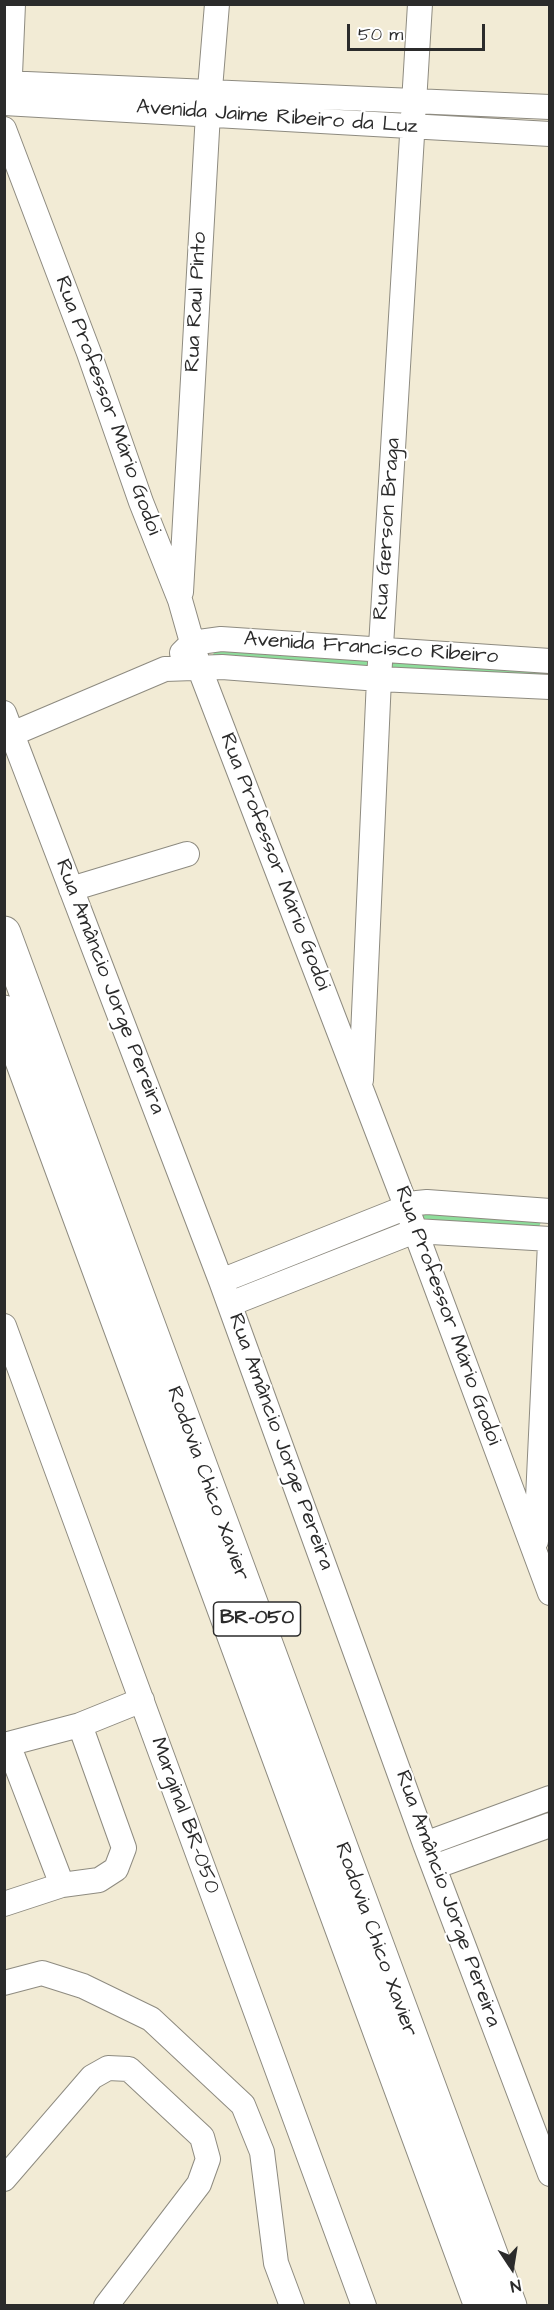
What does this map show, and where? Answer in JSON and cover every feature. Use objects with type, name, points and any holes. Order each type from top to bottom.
[{"type":"highway","name":"Rodovia Chico Xavier","points":[[4,933],[510,2306]]},
{"type":"highway","name":"Rodovia Chico Xavier","points":[[4,1012],[481,2306]]},
{"type":"street","points":[[6,92],[13,4]]},
{"type":"street","name":"Rua Raul Pinto","points":[[180,600],[217,4]]},
{"type":"street","name":"Rua Gerson Braga","points":[[360,1089],[378,679],[420,4]]},
{"type":"street","name":"Avenida Jaime Ribeiro da Luz","points":[[6,92],[210,102],[414,100],[549,107]]},
{"type":"street","name":"Avenida Jaime Ribeiro da Luz","points":[[210,102],[413,127],[549,134]]},
{"type":"street","name":"Rua Professor Mário Godoi","points":[[4,129],[89,353],[141,502],[180,600],[199,667],[406,1206],[549,1593]]},
{"type":"street","name":"Avenida Francisco Ribeiro","points":[[192,643],[221,639],[549,661]]},
{"type":"street","points":[[165,669],[192,643]]},
{"type":"street","points":[[8,723],[165,669],[199,667]]},
{"type":"street","name":"Avenida Francisco Ribeiro","points":[[199,667],[549,687]]},
{"type":"street","name":"Rua Amâncio Jorge Pereira","points":[[8,723],[230,1304],[425,1844],[549,2174]]},
{"type":"street","points":[[71,889],[187,854]]},
{"type":"street","points":[[221,1281],[406,1206],[427,1202],[549,1211]]},
{"type":"street","points":[[230,1304],[415,1231],[549,1241],[535,1552]]},
{"type":"street","name":"Marginal BR-050","points":[[4,1326],[364,2306]]},
{"type":"street","points":[[62,1885],[6,1744],[80,1725],[142,1700]]},
{"type":"street","points":[[4,1904],[62,1885],[99,1880],[116,1869],[124,1848],[80,1725]]},
{"type":"street","points":[[425,1844],[549,1798]]},
{"type":"street","points":[[434,1868],[549,1824]]},
{"type":"street","points":[[4,1983],[42,1973],[83,1986],[151,2019],[243,2105],[262,2152],[276,2263],[292,2306]]},
{"type":"street","points":[[4,2179],[92,2077],[108,2068],[129,2069],[202,2137],[208,2159],[199,2184],[106,2306]]},
{"type":"green space","points":[[215,649],[371,658],[371,668],[215,659],[213,655]]},
{"type":"green space","points":[[393,661],[549,666],[549,682],[393,672],[390,666]]},
{"type":"green space","points":[[421,1211],[541,1222],[539,1227],[426,1224],[419,1215]]}]
